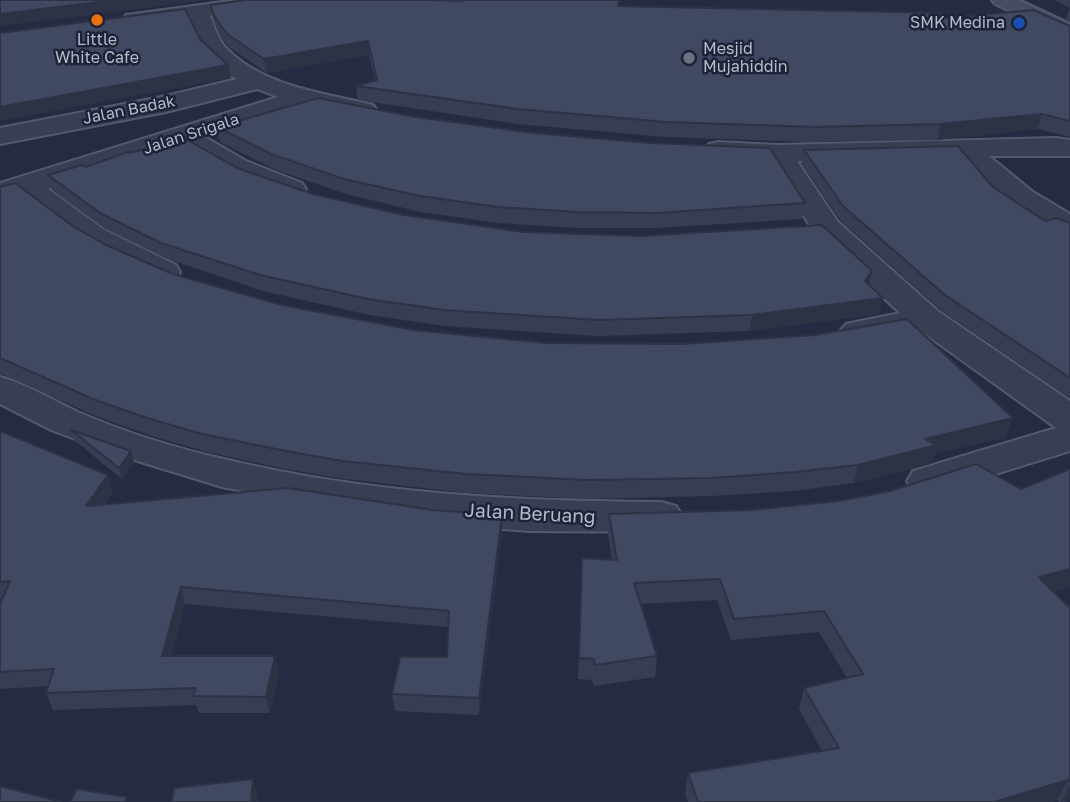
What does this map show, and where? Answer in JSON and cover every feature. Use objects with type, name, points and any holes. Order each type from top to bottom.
[{"type":"main road","points":[[1002,0],[1070,32]]},
{"type":"street","points":[[113,23],[283,0]]},
{"type":"street","points":[[198,12],[199,22],[215,50],[230,65],[258,81],[302,97],[394,116]]},
{"type":"street","name":"Jalan Badak","points":[[0,136],[166,104],[258,81]]},
{"type":"street","name":"Jalan Srigala","points":[[14,189],[302,97]]},
{"type":"street","points":[[185,136],[236,167],[320,198]]},
{"type":"street","points":[[688,149],[778,153],[1056,146],[1070,148]]},
{"type":"street","points":[[963,148],[1023,198],[1070,227]]},
{"type":"street","points":[[778,153],[814,230],[927,319],[1070,419]]},
{"type":"street","points":[[14,189],[134,260],[194,283]]},
{"type":"street","points":[[828,336],[927,319]]},
{"type":"street","name":"Jalan Beruang","points":[[0,388],[65,421],[145,450],[222,473],[387,503],[529,516],[695,515]]},
{"type":"street","points":[[887,494],[1070,437]]},
{"type":"building","points":[[0,0],[116,0],[0,14]]},
{"type":"building","points":[[246,0],[619,0],[618,6],[942,13],[947,18],[1033,10],[1070,26],[1070,121],[1042,114],[941,124],[815,127],[666,122],[518,109],[356,86],[377,80],[368,41],[264,59],[227,34],[210,5]]},
{"type":"building","points":[[185,9],[200,39],[228,65],[0,107],[0,33]]},
{"type":"building","points":[[318,98],[416,117],[534,133],[652,143],[770,148],[805,203],[657,213],[498,207],[420,196],[344,179],[271,154],[217,127]]},
{"type":"building","points":[[184,138],[237,168],[313,194],[404,215],[523,232],[642,236],[822,225],[872,271],[865,281],[883,298],[752,315],[598,320],[444,310],[368,299],[260,275],[161,243],[100,213],[48,175]]},
{"type":"building","points":[[958,146],[993,187],[1045,221],[1057,218],[1070,223],[1070,378],[945,295],[843,206],[804,150]]},
{"type":"building","points":[[15,183],[74,227],[106,245],[173,274],[282,305],[414,330],[547,343],[681,344],[815,335],[907,319],[1013,418],[925,439],[937,445],[858,465],[713,478],[589,480],[466,474],[342,461],[202,434],[93,399],[0,358],[0,187]]},
{"type":"building","points":[[71,430],[131,451],[119,468]]},
{"type":"building","points":[[0,431],[108,475],[86,506],[288,488],[433,510],[502,515],[479,698],[392,694],[400,657],[447,657],[449,611],[181,587],[162,656],[275,656],[266,697],[193,696],[196,688],[46,693],[54,669],[0,672],[0,604],[10,581],[0,582]]},
{"type":"building","points":[[976,464],[1021,489],[1070,469],[1070,569],[1039,577],[1070,608],[1070,782],[1068,780],[994,802],[698,802],[688,773],[839,748],[804,688],[863,674],[824,611],[734,619],[720,579],[634,583],[657,656],[595,665],[594,659],[579,658],[582,558],[617,560],[609,514],[751,510],[838,501],[890,491]]},
{"type":"building","points":[[253,779],[251,802],[172,802],[174,788]]},
{"type":"building","points":[[0,786],[61,802],[0,802]]},
{"type":"building","points":[[77,789],[127,797],[125,802],[70,802]]},
{"type":"place","name":"Little White Cafe","points":[[97,20]]},
{"type":"place","name":"SMK Medina","points":[[1019,23]]},
{"type":"place","name":"Mesjid Mujahiddin","points":[[689,58]]}]
